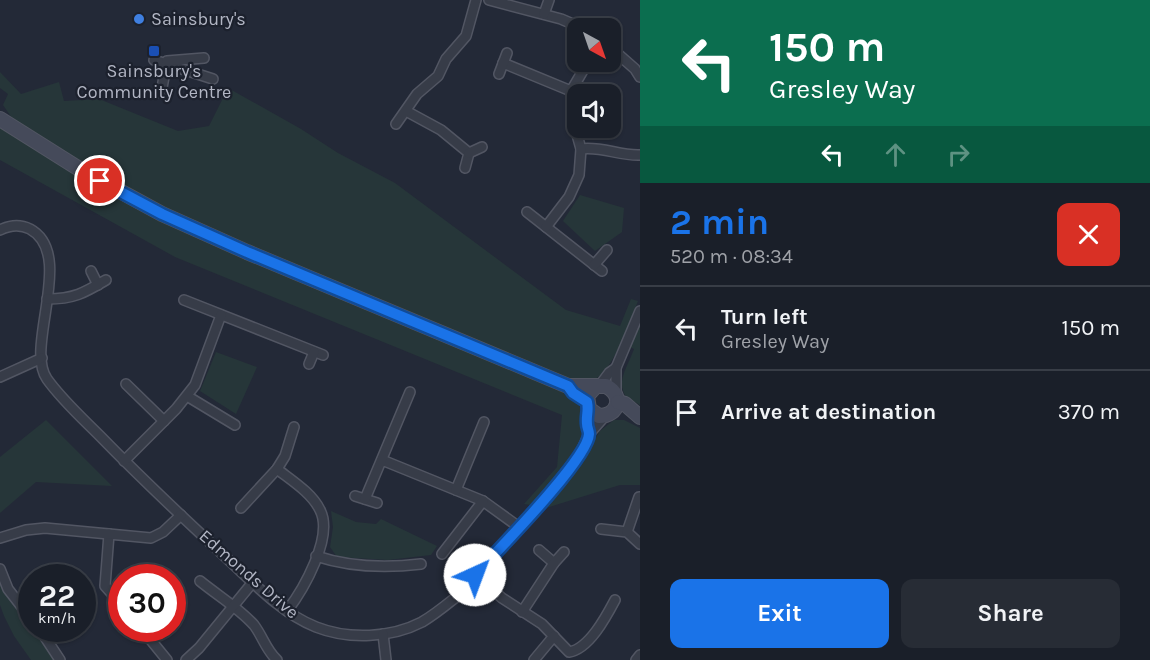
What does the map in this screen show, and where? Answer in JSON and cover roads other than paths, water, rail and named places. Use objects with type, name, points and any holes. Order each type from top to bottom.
[{"type":"street","points":[[396,124],[417,94],[438,76],[446,59],[466,36],[476,0]]},
{"type":"street","points":[[489,0],[567,22]]},
{"type":"street","points":[[544,14],[549,0]]},
{"type":"street","points":[[499,74],[507,53]]},
{"type":"street","points":[[621,57],[635,69],[640,77]]},
{"type":"street","points":[[161,93],[167,61],[204,58]]},
{"type":"street","points":[[154,60],[213,79]]},
{"type":"street","points":[[503,63],[567,89]]},
{"type":"street","points":[[406,111],[441,130],[469,153]]},
{"type":"street","points":[[0,119],[81,170],[162,214],[247,252],[568,386],[597,386],[612,389],[613,406]]},
{"type":"street","points":[[546,227],[569,197],[579,175],[581,149],[578,138]]},
{"type":"street","points":[[469,153],[482,147]]},
{"type":"street","points":[[581,149],[593,148],[629,156],[640,155]]},
{"type":"street","points":[[465,168],[469,153]]},
{"type":"street","points":[[527,212],[602,271]]},
{"type":"street","name":"Edmonds Drive","points":[[0,230],[15,225],[27,227],[44,242],[50,269],[42,358],[45,376],[63,399],[124,461],[286,611],[328,631],[363,636],[404,629],[422,621],[455,598],[572,465],[589,434],[613,406]]},
{"type":"street","points":[[594,265],[607,250]]},
{"type":"street","points":[[47,299],[74,298],[102,283],[91,271]]},
{"type":"street","points":[[184,300],[194,309],[221,315],[318,354],[309,364]]},
{"type":"street","points":[[613,406],[616,368],[640,311]]},
{"type":"street","points":[[124,461],[164,421],[195,385],[221,315]]},
{"type":"street","points":[[0,377],[42,358]]},
{"type":"street","points":[[588,406],[589,393],[616,368]]},
{"type":"street","points":[[126,384],[137,402],[164,421]]},
{"type":"street","points":[[568,386],[599,416],[613,406],[625,404],[637,416]]},
{"type":"street","points":[[365,499],[382,460],[401,402],[411,392]]},
{"type":"street","points":[[187,396],[235,425]]},
{"type":"street","name":"Edmonds Drive","points":[[588,406],[589,434]]},
{"type":"street","points":[[216,426],[221,417]]},
{"type":"street","points":[[456,490],[483,436],[484,422]]},
{"type":"street","points":[[239,494],[244,505],[277,469],[285,456],[294,427]]},
{"type":"street","points":[[290,441],[300,447]]},
{"type":"street","points":[[382,460],[483,501],[519,527]]},
{"type":"street","points":[[277,469],[304,492],[320,510],[324,521],[324,533],[305,585],[286,611]]},
{"type":"street","points":[[355,496],[377,503]]},
{"type":"street","points":[[627,532],[639,497]]},
{"type":"street","points":[[441,554],[483,501]]},
{"type":"street","points":[[0,538],[26,530],[45,528],[151,538],[163,532],[181,515]]},
{"type":"street","points":[[601,529],[627,532],[640,544]]},
{"type":"street","points":[[108,589],[105,586],[109,534]]},
{"type":"street","points":[[453,539],[461,546]]},
{"type":"street","points":[[539,550],[554,563]]},
{"type":"street","points":[[522,612],[554,563],[564,552]]},
{"type":"street","points":[[316,556],[341,564],[409,571],[421,564]]},
{"type":"street","points":[[0,568],[8,589],[18,602]]},
{"type":"street","points":[[475,575],[502,598],[542,624],[569,652],[576,651],[602,625],[615,600]]},
{"type":"street","points":[[200,581],[254,626],[270,653],[277,660]]},
{"type":"street","points":[[186,660],[199,648],[254,582]]},
{"type":"street","points":[[383,634],[386,660]]},
{"type":"street","points":[[534,660],[555,636]]},
{"type":"street","points":[[48,642],[60,660]]},
{"type":"street","points":[[152,642],[167,660]]},
{"type":"place","name":"Sainsbury's","points":[[139,19]]},
{"type":"place","name":"Sainsbury's Community Centre","points":[[154,51]]}]
